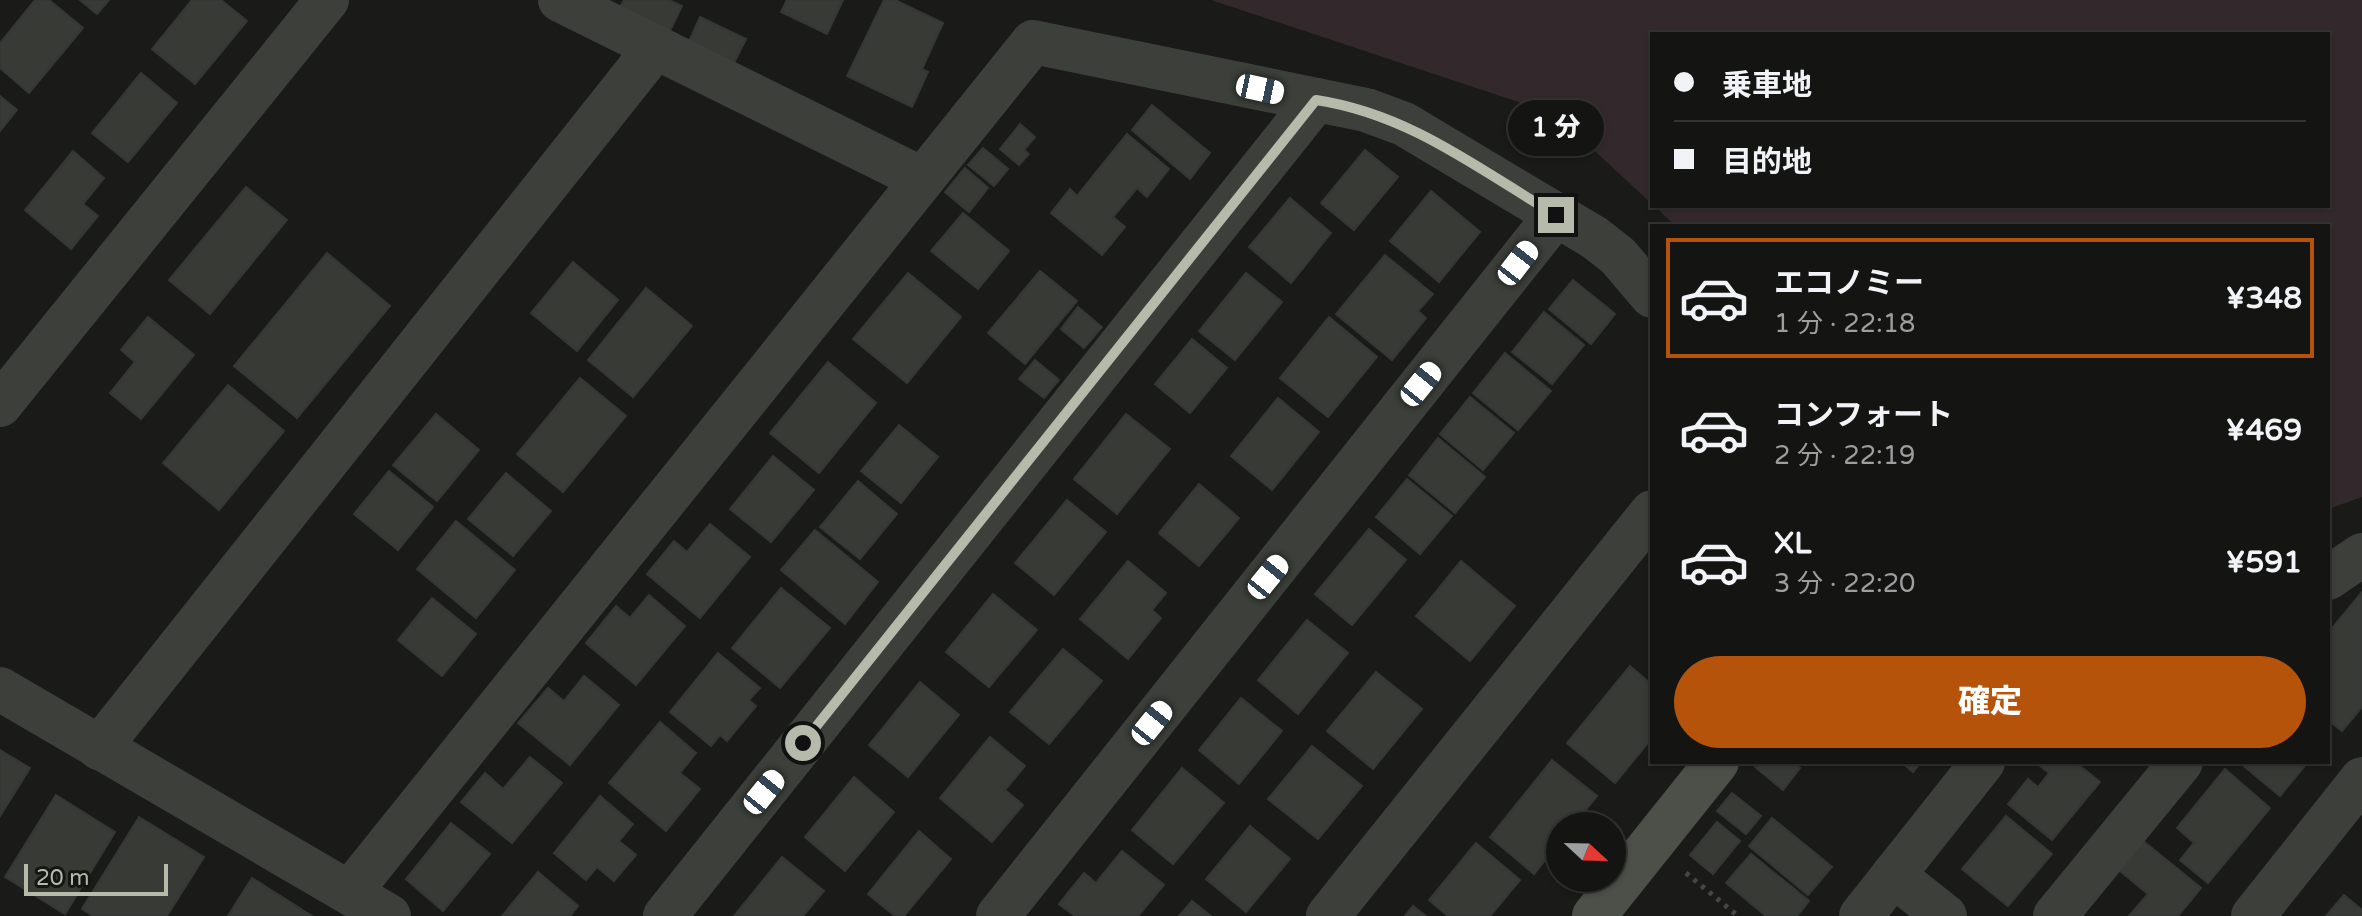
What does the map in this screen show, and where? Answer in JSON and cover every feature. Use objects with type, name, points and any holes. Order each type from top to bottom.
[{"type":"street","points":[[0,405],[327,0]]},
{"type":"street","points":[[560,0],[922,179]]},
{"type":"street","points":[[350,892],[1033,42],[1366,110],[1404,124],[1618,256],[1650,294]]},
{"type":"street","points":[[99,748],[656,47]]},
{"type":"street","points":[[665,916],[1316,100]]},
{"type":"street","points":[[998,916],[1556,215]]},
{"type":"street","points":[[1328,916],[1650,514]]},
{"type":"street","points":[[2330,577],[2362,555]]},
{"type":"street","points":[[0,689],[389,916]]},
{"type":"street","points":[[1594,916],[1715,764]]},
{"type":"street","points":[[1861,916],[1981,764]]},
{"type":"street","points":[[2055,916],[2179,764]]},
{"type":"street","points":[[2253,916],[2362,779]]},
{"type":"street","points":[[1893,875],[1945,916]]},
{"type":"path","points":[[1651,844],[1738,916]]},
{"type":"shaded area","points":[[1211,0],[2362,0],[2362,497],[2330,508],[2330,224],[1674,224],[1656,208],[2330,208],[2330,32],[1650,32],[1650,202],[1555,114]]},
{"type":"building","points":[[35,0],[49,0],[83,28],[29,93],[0,68],[0,43]]},
{"type":"building","points":[[80,0],[109,0],[97,14]]},
{"type":"building","points":[[192,0],[221,0],[247,21],[195,84],[152,49]]},
{"type":"building","points":[[624,0],[669,0],[682,6],[668,35],[618,11]]},
{"type":"building","points":[[787,0],[843,0],[827,34],[781,12]]},
{"type":"building","points":[[884,0],[895,0],[943,23],[922,69],[928,72],[912,107],[847,76]]},
{"type":"building","points":[[700,17],[746,39],[731,69],[686,48]]},
{"type":"building","points":[[141,73],[177,103],[128,162],[92,133]]},
{"type":"building","points":[[0,96],[17,110],[0,131]]},
{"type":"building","points":[[1152,105],[1210,153],[1190,179],[1132,130]]},
{"type":"building","points":[[1020,124],[1035,137],[1024,150],[1029,154],[1019,165],[1000,149]]},
{"type":"building","points":[[1127,134],[1169,169],[1147,197],[1137,188],[1113,217],[1125,227],[1102,255],[1051,213],[1070,189],[1077,196]]},
{"type":"building","points":[[983,148],[1008,169],[994,186],[968,165]]},
{"type":"building","points":[[1365,150],[1398,177],[1354,230],[1321,203]]},
{"type":"building","points":[[73,151],[104,178],[83,204],[98,216],[71,249],[25,210]]},
{"type":"building","points":[[965,168],[988,188],[969,212],[945,192]]},
{"type":"building","points":[[246,187],[287,220],[210,314],[169,280]]},
{"type":"building","points":[[1431,191],[1480,232],[1439,282],[1390,241]]},
{"type":"building","points":[[1290,198],[1331,233],[1291,283],[1249,247]]},
{"type":"building","points":[[963,213],[1009,251],[978,289],[931,251]]},
{"type":"building","points":[[327,253],[390,306],[297,418],[234,366]]},
{"type":"building","points":[[1385,255],[1433,294],[1418,311],[1426,318],[1392,360],[1336,314]]},
{"type":"building","points":[[573,262],[618,300],[577,351],[531,313]]},
{"type":"building","points":[[1040,271],[1077,301],[1025,364],[988,333]]},
{"type":"building","points":[[908,273],[961,317],[907,383],[853,339]]},
{"type":"building","points":[[1246,273],[1282,302],[1235,360],[1199,331]]},
{"type":"building","points":[[1573,280],[1615,314],[1591,344],[1549,309]]},
{"type":"building","points":[[646,288],[692,326],[633,397],[588,360]]},
{"type":"building","points":[[1078,307],[1102,327],[1084,348],[1061,329]]},
{"type":"building","points":[[1544,312],[1584,345],[1552,384],[1512,352]]},
{"type":"building","points":[[148,317],[194,355],[141,419],[110,393],[135,362],[121,350]]},
{"type":"building","points":[[1329,317],[1377,357],[1328,417],[1280,378]]},
{"type":"building","points":[[1192,339],[1227,368],[1190,413],[1155,384]]},
{"type":"building","points":[[1505,353],[1551,391],[1518,430],[1473,393]]},
{"type":"building","points":[[1035,360],[1059,380],[1044,398],[1019,379]]},
{"type":"building","points":[[828,362],[876,403],[819,473],[770,433]]},
{"type":"building","points":[[580,378],[626,416],[563,492],[517,454]]},
{"type":"building","points":[[228,385],[284,431],[219,510],[163,463]]},
{"type":"building","points":[[1470,397],[1514,433],[1483,470],[1440,434]]},
{"type":"building","points":[[1278,398],[1319,432],[1272,490],[1231,456]]},
{"type":"building","points":[[436,414],[479,450],[437,501],[393,465]]},
{"type":"building","points":[[1126,414],[1170,449],[1117,514],[1074,479]]},
{"type":"building","points":[[899,425],[938,457],[901,503],[861,471]]},
{"type":"building","points":[[1438,438],[1485,477],[1455,513],[1409,475]]},
{"type":"building","points":[[773,456],[814,490],[771,542],[730,509]]},
{"type":"building","points":[[389,471],[433,507],[398,550],[354,514]]},
{"type":"building","points":[[506,473],[551,511],[513,556],[468,519]]},
{"type":"building","points":[[1407,479],[1452,516],[1420,554],[1376,517]]},
{"type":"building","points":[[858,481],[897,514],[860,559],[820,527]]},
{"type":"building","points":[[1199,484],[1239,518],[1199,566],[1159,533]]},
{"type":"building","points":[[1067,500],[1106,532],[1054,595],[1015,563]]},
{"type":"building","points":[[456,521],[515,570],[476,618],[417,569]]},
{"type":"building","points":[[710,524],[750,557],[700,618],[647,574],[674,541],[687,552]]},
{"type":"building","points":[[1369,529],[1406,560],[1352,625],[1315,594]]},
{"type":"building","points":[[815,530],[878,582],[845,624],[781,570]]},
{"type":"building","points":[[1128,561],[1166,593],[1152,610],[1161,618],[1128,659],[1080,619]]},
{"type":"building","points":[[1461,561],[1515,606],[1470,661],[1416,616]]},
{"type":"building","points":[[781,588],[830,628],[780,688],[732,648]]},
{"type":"building","points":[[2362,592],[2362,707],[2342,731],[2330,722],[2330,631]]},
{"type":"building","points":[[993,594],[1037,630],[989,687],[946,652]]},
{"type":"building","points":[[649,595],[685,626],[636,685],[586,643],[616,606],[630,618]]},
{"type":"building","points":[[432,598],[476,634],[442,676],[398,640]]},
{"type":"building","points":[[1307,620],[1348,653],[1298,714],[1258,680]]},
{"type":"building","points":[[1063,649],[1102,681],[1049,744],[1010,712]]},
{"type":"building","points":[[718,653],[760,688],[749,700],[756,706],[727,741],[720,735],[711,746],[670,712]]},
{"type":"building","points":[[1630,666],[1650,683],[1650,740],[1615,783],[1567,743]]},
{"type":"building","points":[[1376,672],[1422,709],[1373,769],[1327,731]]},
{"type":"building","points":[[584,676],[619,705],[570,765],[518,723],[548,688],[564,701]]},
{"type":"building","points":[[920,682],[959,715],[908,777],[869,745]]},
{"type":"building","points":[[1241,698],[1282,731],[1239,784],[1199,750]]},
{"type":"building","points":[[660,722],[696,753],[680,773],[700,789],[666,831],[609,783]]},
{"type":"building","points":[[990,737],[1025,766],[1005,790],[1023,805],[992,842],[940,798]]},
{"type":"building","points":[[1312,746],[1362,786],[1318,839],[1268,799]]},
{"type":"building","points":[[0,750],[30,768],[0,816]]},
{"type":"building","points":[[530,757],[562,783],[512,843],[461,802],[485,773],[503,789]]},
{"type":"building","points":[[1552,760],[1597,796],[1584,812],[1546,812],[1546,859],[1534,874],[1490,837]]},
{"type":"building","points":[[1758,764],[1795,764],[1800,768],[1783,790],[1755,767]]},
{"type":"building","points":[[1903,764],[1919,764],[1913,772]]},
{"type":"building","points":[[2078,764],[2100,782],[2052,840],[2008,804],[2028,779],[2038,787],[2049,773],[2040,766]]},
{"type":"building","points":[[2241,764],[2306,764],[2280,796]]},
{"type":"building","points":[[1182,768],[1224,803],[1173,864],[1132,830]]},
{"type":"building","points":[[2225,769],[2270,808],[2208,883],[2180,860],[2194,843],[2177,828]]},
{"type":"building","points":[[854,777],[894,812],[845,871],[805,837]]},
{"type":"building","points":[[1732,793],[1761,816],[1746,834],[1717,811]]},
{"type":"building","points":[[56,795],[115,832],[65,914],[5,877]]},
{"type":"building","points":[[600,796],[633,824],[619,841],[636,855],[614,881],[597,867],[586,880],[554,853]]},
{"type":"building","points":[[2006,816],[2052,854],[2008,906],[1962,869]]},
{"type":"building","points":[[139,817],[204,857],[167,916],[93,916],[82,909]]},
{"type":"building","points":[[1772,818],[1832,867],[1808,895],[1749,846]]},
{"type":"building","points":[[1717,822],[1740,841],[1713,874],[1690,855]]},
{"type":"building","points":[[451,823],[490,854],[443,911],[406,879]]},
{"type":"building","points":[[1250,826],[1290,859],[1246,912],[1206,879]]},
{"type":"building","points":[[919,831],[951,859],[904,916],[895,916],[868,894]]},
{"type":"building","points":[[2137,836],[2201,888],[2178,916],[2129,916],[2148,894],[2113,865]]},
{"type":"building","points":[[1476,843],[1520,880],[1490,916],[1448,916],[1429,900]]},
{"type":"building","points":[[1122,851],[1164,885],[1138,916],[1075,916],[1059,904],[1084,873],[1096,883]]},
{"type":"building","points":[[1751,854],[1809,901],[1797,916],[1766,916],[1726,883]]},
{"type":"building","points":[[782,857],[824,891],[803,916],[734,916]]},
{"type":"building","points":[[538,872],[578,906],[570,916],[502,916]]},
{"type":"building","points":[[252,878],[312,916],[228,916]]},
{"type":"building","points":[[2344,895],[2362,910],[2362,916],[2326,916]]},
{"type":"building","points":[[1192,901],[1211,916],[1179,916]]},
{"type":"building","points":[[1413,906],[1426,916],[1405,916]]},
{"type":"route","points":[[803,743],[1316,100],[1348,105],[1404,124],[1556,215]]}]
